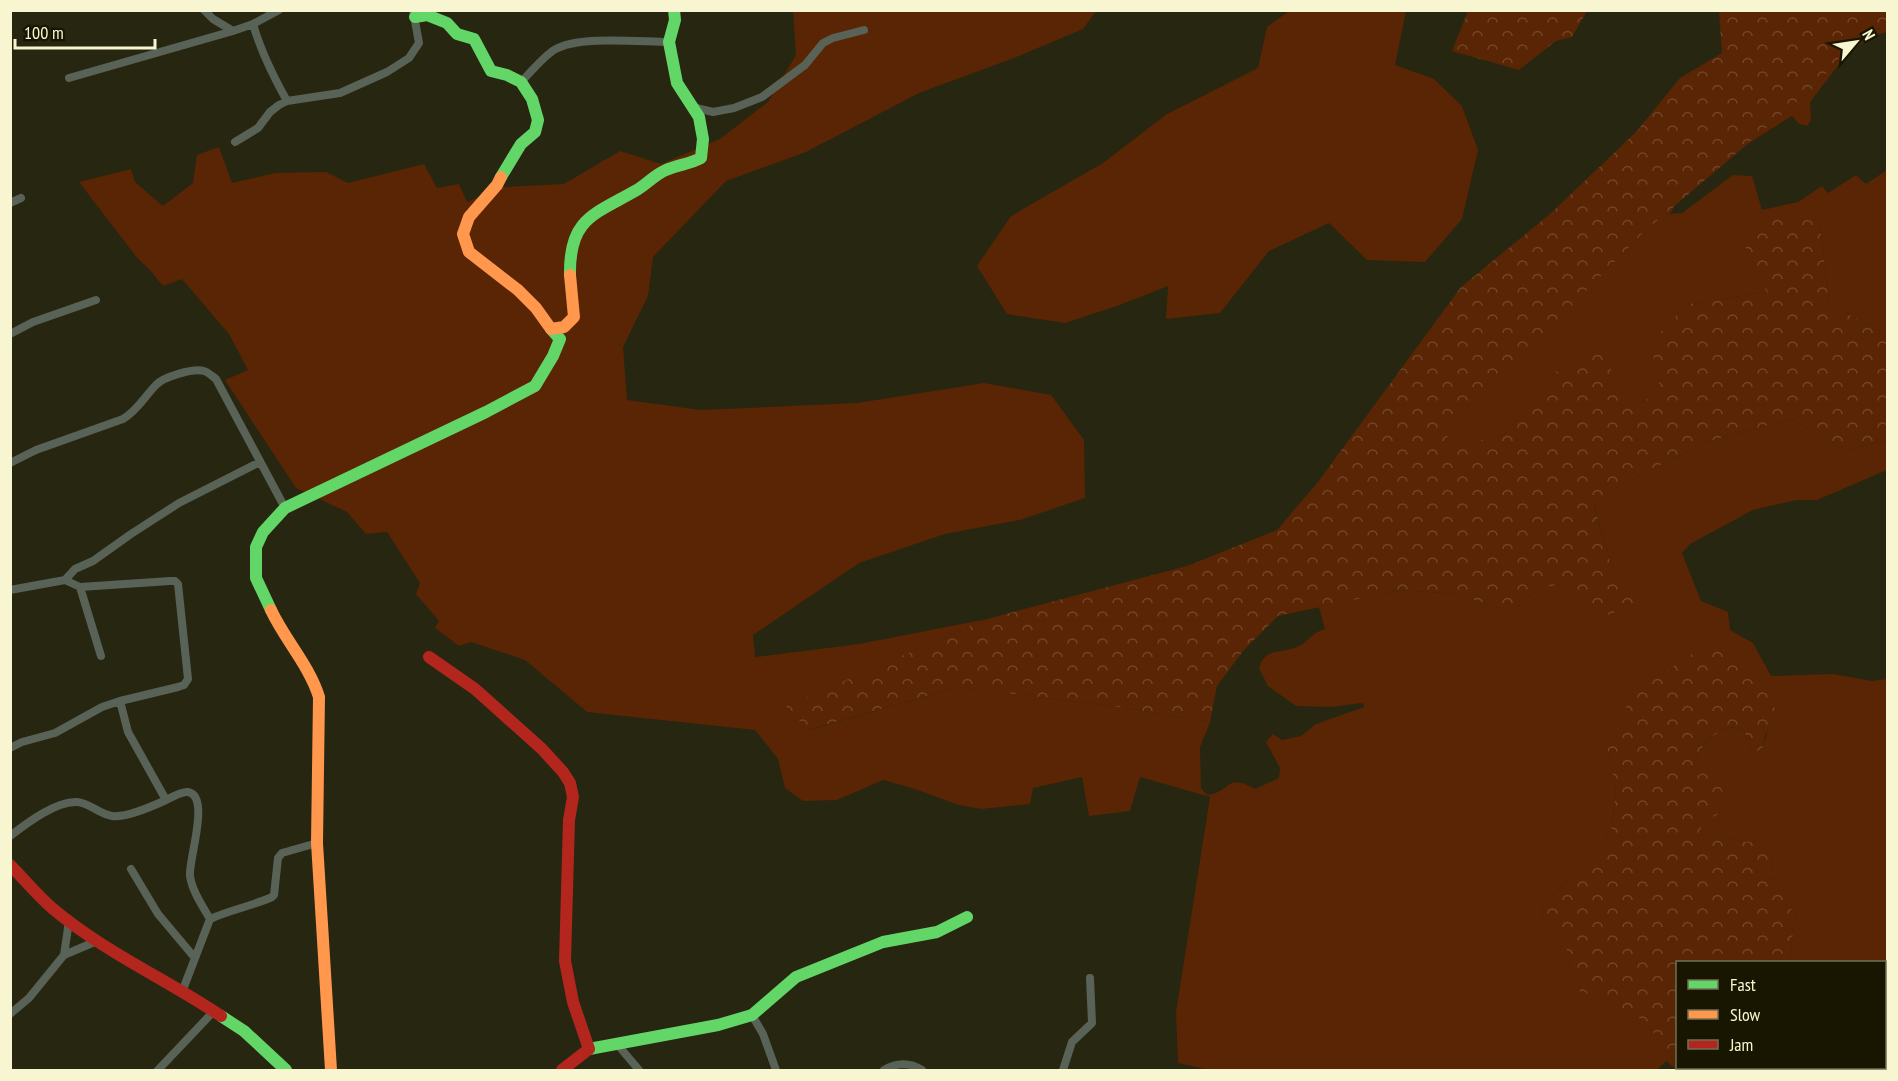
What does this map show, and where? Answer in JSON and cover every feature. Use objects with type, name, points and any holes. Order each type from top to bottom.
[{"type":"street","points":[[204,10],[233,32]]},
{"type":"street","points":[[69,78],[233,32],[279,10]]},
{"type":"street","points":[[551,329],[564,327],[574,317],[568,260],[576,234],[585,220],[663,171],[693,164],[701,158],[703,139],[699,117],[677,83],[669,42],[675,20],[674,10]]},
{"type":"street","points":[[235,142],[258,128],[270,112],[287,102],[340,93],[387,72],[409,58],[419,42],[414,14],[428,15],[447,23],[457,34],[474,39],[491,71],[507,75],[520,82],[532,99],[538,120],[535,132],[521,144],[497,185],[469,217],[464,234],[469,252],[518,290],[536,308],[543,320],[560,339],[553,356],[535,386],[486,412],[285,508],[263,532],[256,547],[256,578],[279,627],[314,681],[320,698],[317,843],[331,1071]]},
{"type":"street","points":[[253,24],[270,72],[287,102]]},
{"type":"street","points":[[692,107],[713,112],[734,108],[762,97],[805,65],[823,43],[864,30]]},
{"type":"street","points":[[520,82],[554,50],[576,43],[602,40],[669,42]]},
{"type":"street","points":[[10,203],[21,198]]},
{"type":"street","points":[[10,334],[33,322],[96,300]]},
{"type":"street","points":[[10,463],[36,450],[131,415],[158,383],[192,370],[206,371],[216,379],[285,508]]},
{"type":"street","points":[[64,580],[75,569],[93,561],[179,503],[260,462]]},
{"type":"street","points":[[10,590],[64,580],[80,587],[175,581],[178,584],[188,679],[184,685],[178,687],[102,707],[55,733],[22,742],[10,748]]},
{"type":"street","points":[[80,587],[101,656]]},
{"type":"street","points":[[429,657],[475,689],[542,749],[570,783],[573,797],[568,820],[565,961],[573,1002],[589,1049]]},
{"type":"street","points":[[120,701],[128,732],[166,800]]},
{"type":"street","points":[[10,836],[37,816],[75,802],[87,803],[112,816],[125,815],[189,792],[195,796],[199,808],[190,878],[210,919]]},
{"type":"street","points":[[182,992],[210,919],[272,897],[277,863],[282,853],[317,843]]},
{"type":"street","points":[[10,865],[51,907],[69,921],[97,941],[244,1031],[286,1071]]},
{"type":"street","points":[[131,869],[158,914],[195,958]]},
{"type":"street","points":[[562,1071],[589,1049],[718,1025],[752,1015],[796,977],[883,942],[937,932],[967,917]]},
{"type":"street","points":[[64,955],[69,921]]},
{"type":"street","points":[[10,1014],[29,998],[64,955],[97,941]]},
{"type":"street","points":[[1064,1071],[1072,1042],[1092,1023],[1090,978]]},
{"type":"street","points":[[158,1071],[214,1011]]},
{"type":"street","points":[[752,1015],[763,1034],[776,1071]]},
{"type":"street","points":[[617,1044],[639,1071]]},
{"type":"street","points":[[884,1071],[901,1064],[916,1066],[922,1071]]},
{"type":"green space","points":[[1468,10],[1587,11],[1572,37],[1556,41],[1519,70],[1452,51]]},
{"type":"green space","points":[[793,11],[1096,11],[1083,29],[1014,58],[919,93],[806,152],[726,181],[653,257],[648,296],[623,347],[627,400],[701,410],[857,403],[984,383],[1051,395],[1084,440],[1085,498],[1020,520],[945,534],[859,563],[753,635],[755,657],[859,644],[987,619],[787,706],[809,730],[958,687],[1119,707],[1210,722],[1200,747],[1201,788],[1207,795],[1238,782],[1255,789],[1279,778],[1280,768],[1266,742],[1273,734],[1282,740],[1301,736],[1316,724],[1364,707],[1361,703],[1332,707],[1296,706],[1268,686],[1259,668],[1269,654],[1297,647],[1325,629],[1319,607],[1400,590],[1456,594],[1511,612],[1540,588],[1569,583],[1634,604],[1610,561],[1594,504],[1609,491],[1706,442],[1791,419],[1846,450],[1887,440],[1887,470],[1817,500],[1797,500],[1753,510],[1690,544],[1682,553],[1701,601],[1728,612],[1730,630],[1753,643],[1771,676],[1833,674],[1872,681],[1887,679],[1887,1070],[1788,1070],[1886,1069],[1886,961],[1789,961],[1796,913],[1785,904],[1785,888],[1774,881],[1770,854],[1757,841],[1742,842],[1717,836],[1705,841],[1700,834],[1701,823],[1722,812],[1692,779],[1689,772],[1707,739],[1729,727],[1743,729],[1752,749],[1763,747],[1777,715],[1607,745],[1616,788],[1612,827],[1598,854],[1542,904],[1543,918],[1567,940],[1567,959],[1580,991],[1608,999],[1648,1023],[1667,1053],[1676,1062],[1676,1069],[1686,1070],[1677,1070],[1666,1061],[1657,1070],[1209,1070],[1178,1063],[1176,1012],[1210,797],[1140,777],[1130,811],[1089,816],[1082,777],[1033,788],[1030,804],[981,809],[959,805],[883,780],[837,800],[803,801],[785,788],[778,759],[755,730],[587,712],[525,660],[471,642],[459,646],[435,628],[439,621],[416,594],[420,583],[387,532],[366,534],[347,512],[296,488],[225,380],[248,370],[229,334],[182,279],[163,286],[138,259],[79,182],[131,169],[135,182],[163,206],[193,183],[197,155],[219,147],[232,183],[275,173],[326,172],[348,183],[424,164],[437,188],[459,184],[467,202],[503,187],[564,184],[620,151],[661,164],[720,139],[768,102],[796,55]]},
{"type":"green space","points":[[1289,11],[1406,11],[1395,65],[1434,79],[1462,106],[1478,150],[1462,219],[1425,262],[1367,260],[1329,223],[1269,251],[1220,313],[1166,319],[1168,286],[1065,323],[1007,314],[977,266],[1011,216],[1103,163],[1167,114],[1258,68],[1267,27]]},
{"type":"green space","points":[[1719,11],[1887,11],[1887,26],[1858,35],[1817,85],[1645,231],[1454,422],[1442,449],[1504,435],[1557,371],[1600,351],[1633,407],[1661,391],[1650,343],[1687,304],[1767,292],[1743,242],[1780,216],[1820,222],[1829,304],[1887,335],[1887,440],[1846,450],[1791,419],[1706,442],[1609,491],[1594,505],[1610,561],[1635,604],[1598,619],[1569,583],[1540,588],[1511,612],[1456,594],[1400,590],[1278,616],[1243,651],[1217,686],[1210,722],[1119,707],[958,687],[808,730],[786,706],[987,619],[1187,566],[1277,530],[1318,482],[1461,287],[1550,214],[1637,131],[1680,78],[1722,53]]},
{"type":"green space","points":[[1887,26],[1887,32],[1872,36],[1846,55],[1810,102],[1811,120],[1807,126],[1799,124],[1792,116],[1746,145],[1817,85],[1858,35]]},
{"type":"green space","points":[[1887,170],[1887,335],[1829,304],[1820,222],[1767,292],[1687,304],[1661,391],[1633,407],[1600,352],[1557,371],[1504,435],[1441,450],[1454,422],[1645,231],[1676,204],[1670,214],[1682,213],[1733,175],[1752,176],[1762,210],[1798,202],[1822,186],[1828,193],[1856,175],[1866,184]]},
{"type":"green space","points":[[1725,649],[1768,690],[1777,715],[1771,729],[1765,735],[1763,747],[1758,751],[1752,749],[1743,729],[1729,727],[1707,739],[1689,772],[1692,778],[1709,770],[1716,773],[1725,799],[1722,812],[1702,823],[1700,834],[1705,840],[1717,836],[1742,842],[1757,841],[1770,844],[1774,881],[1790,891],[1785,904],[1796,913],[1789,961],[1676,961],[1676,1062],[1667,1053],[1647,1023],[1608,999],[1580,992],[1567,959],[1567,940],[1543,918],[1542,904],[1598,854],[1612,827],[1616,788],[1607,746],[1632,695],[1693,653]]},
{"type":"green space","points":[[1684,1069],[1788,1069],[1788,1070]]},
{"type":"traffic: fast","points":[[570,275],[574,242],[586,221],[607,206],[639,189],[662,172],[701,158],[703,139],[699,117],[677,83],[669,42],[675,20],[674,10]]},
{"type":"traffic: fast","points":[[415,17],[427,15],[447,23],[457,34],[474,39],[491,71],[521,82],[532,99],[538,120],[535,132],[521,144],[501,177]]},
{"type":"traffic: fast","points":[[271,610],[256,578],[256,547],[263,532],[285,508],[486,412],[535,386],[553,356],[560,339],[551,329]]},
{"type":"traffic: fast","points":[[589,1049],[718,1025],[752,1015],[796,977],[883,942],[937,932],[967,917]]},
{"type":"traffic: fast","points":[[221,1016],[244,1031],[286,1070]]},
{"type":"traffic: slow","points":[[501,177],[497,185],[469,217],[463,234],[469,252],[518,290],[536,308],[551,329],[564,327],[574,317],[570,275]]},
{"type":"traffic: slow","points":[[271,610],[303,663],[319,697],[317,843],[331,1070]]},
{"type":"traffic: jam","points":[[429,657],[475,689],[542,749],[570,783],[573,797],[569,820],[565,961],[573,1002],[589,1049],[562,1070]]},
{"type":"traffic: jam","points":[[10,865],[46,903],[72,924],[221,1016]]}]
